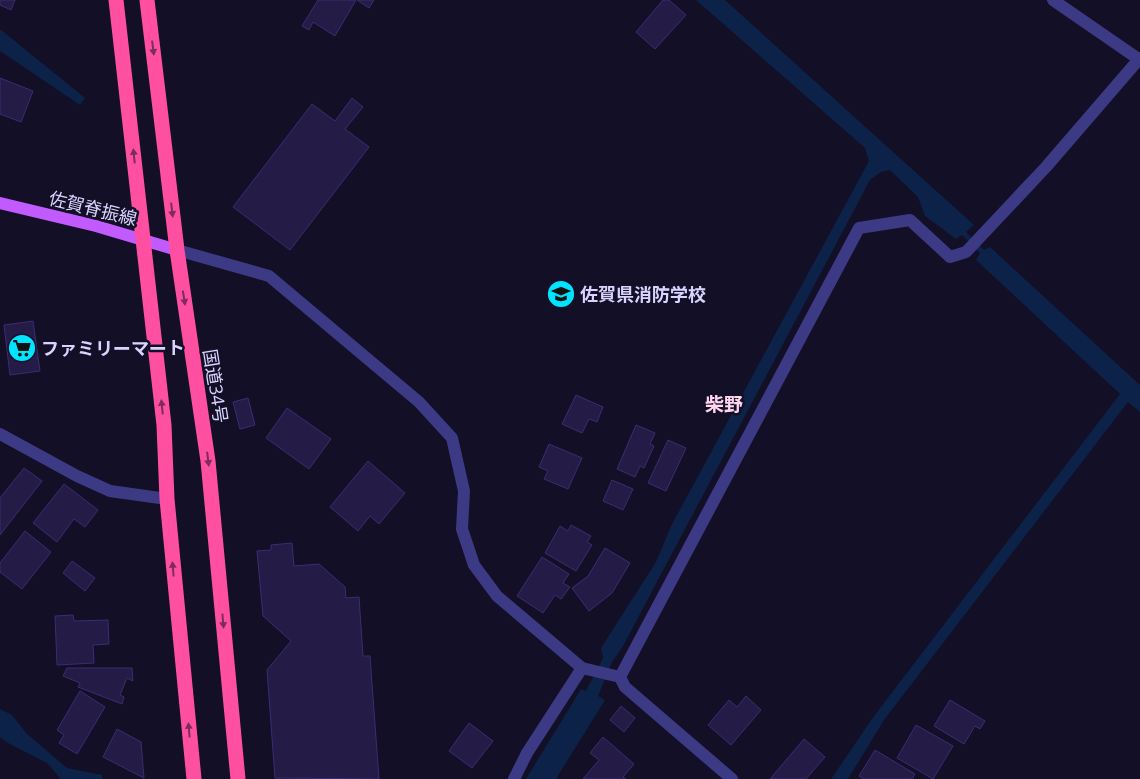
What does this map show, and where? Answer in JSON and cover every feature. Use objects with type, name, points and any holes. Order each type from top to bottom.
[{"type":"highway","points":[[116,0],[164,425],[167,499],[194,779]]},
{"type":"highway","name":"国道34号","points":[[147,0],[177,250],[208,461],[238,779]]},
{"type":"main road","name":"佐賀脊振線","points":[[0,204],[96,226],[177,250]]},
{"type":"street","points":[[614,676],[859,228],[910,220],[950,257],[966,252],[1046,167],[1140,59],[1053,0]]},
{"type":"street","points":[[177,250],[269,276],[419,402],[452,438],[464,492],[462,529],[474,565],[496,596],[586,669],[614,676],[732,779]]},
{"type":"street","points":[[0,434],[77,476],[110,491],[167,499]]},
{"type":"street","points":[[514,779],[527,753],[586,669]]},
{"type":"water","points":[[696,0],[725,0],[974,225],[966,232],[984,250],[990,247],[1140,385],[1140,412],[1128,402],[884,720],[848,779],[831,779],[874,716],[1120,394],[976,260],[980,253],[962,235],[956,239],[925,216],[918,197],[890,170],[881,172],[870,180],[622,648],[612,662],[598,696],[605,700],[556,779],[526,779],[581,689],[586,691],[603,658],[601,648],[656,562],[671,526],[869,161],[865,148]]},
{"type":"water","points":[[0,29],[85,98],[80,105],[0,51]]},
{"type":"water","points":[[0,709],[12,715],[27,734],[67,768],[102,775],[102,779],[61,779],[47,763],[8,743],[0,737]]},
{"type":"building","points":[[0,0],[15,0],[11,10],[0,5]]},
{"type":"building","points":[[318,0],[356,0],[335,36],[313,22],[309,30],[302,26]]},
{"type":"building","points":[[357,0],[374,0],[369,8]]},
{"type":"building","points":[[663,0],[669,0],[686,15],[655,49],[636,32]]},
{"type":"building","points":[[0,78],[33,91],[21,122],[0,114]]},
{"type":"building","points":[[352,98],[363,107],[345,129],[369,147],[290,250],[233,207],[312,104],[335,121]]},
{"type":"building","name":"ファミリーマート","points":[[33,321],[40,371],[10,375],[4,325]]},
{"type":"building","points":[[576,395],[603,407],[597,422],[589,419],[582,433],[562,424]]},
{"type":"building","points":[[248,398],[255,425],[240,429],[233,402]]},
{"type":"building","points":[[287,408],[331,439],[309,469],[266,438]]},
{"type":"building","points":[[636,425],[655,433],[650,444],[654,446],[644,468],[640,466],[635,477],[617,469]]},
{"type":"building","points":[[668,440],[686,448],[666,491],[648,483]]},
{"type":"building","points":[[549,444],[582,458],[568,489],[544,479],[548,471],[539,467]]},
{"type":"building","points":[[368,461],[405,493],[379,524],[370,516],[358,531],[330,507]]},
{"type":"building","points":[[24,468],[42,481],[0,535],[0,498]]},
{"type":"building","points":[[612,480],[633,489],[623,510],[603,501]]},
{"type":"building","points":[[64,484],[98,510],[85,527],[74,519],[57,542],[33,523]]},
{"type":"building","points":[[571,525],[591,536],[587,542],[592,545],[576,571],[545,553],[560,526],[568,531]]},
{"type":"building","points":[[25,531],[51,552],[22,589],[0,572],[0,563]]},
{"type":"building","points":[[292,543],[294,566],[319,564],[345,587],[346,598],[359,597],[363,656],[370,656],[379,779],[275,778],[267,670],[291,641],[263,616],[257,551],[271,550],[271,545]]},
{"type":"building","points":[[605,548],[630,563],[612,593],[589,611],[572,588],[588,576]]},
{"type":"building","points":[[542,557],[569,574],[563,583],[570,587],[561,599],[555,595],[543,613],[517,596]]},
{"type":"building","points":[[72,561],[95,578],[85,591],[63,573]]},
{"type":"building","points":[[73,615],[74,621],[108,620],[109,644],[93,645],[94,663],[57,665],[55,616]]},
{"type":"building","points":[[67,668],[132,668],[133,681],[127,678],[120,695],[124,697],[122,704],[78,687],[80,683],[63,676]]},
{"type":"building","points":[[80,691],[105,707],[77,754],[59,743],[64,735],[57,730]]},
{"type":"building","points":[[746,696],[761,710],[731,745],[708,725],[729,700],[737,707]]},
{"type":"building","points":[[950,700],[985,721],[980,729],[975,726],[964,744],[934,726]]},
{"type":"building","points":[[621,706],[635,718],[624,732],[610,720]]},
{"type":"building","points":[[469,723],[493,741],[472,768],[449,751]]},
{"type":"building","points":[[916,725],[953,746],[933,779],[897,758]]},
{"type":"building","points":[[117,729],[141,742],[144,778],[103,757]]},
{"type":"building","points":[[603,737],[634,764],[623,777],[626,779],[583,779],[599,760],[590,753]]},
{"type":"building","points":[[804,739],[825,757],[806,779],[770,779]]},
{"type":"building","points":[[875,750],[915,774],[912,779],[864,779],[859,776]]},
{"type":"place","name":"佐賀県消防学校","points":[[561,294]]},
{"type":"place","name":"ファミリーマート","points":[[22,348]]},
{"type":"district","name":"柴野","points":[[724,404]]}]
